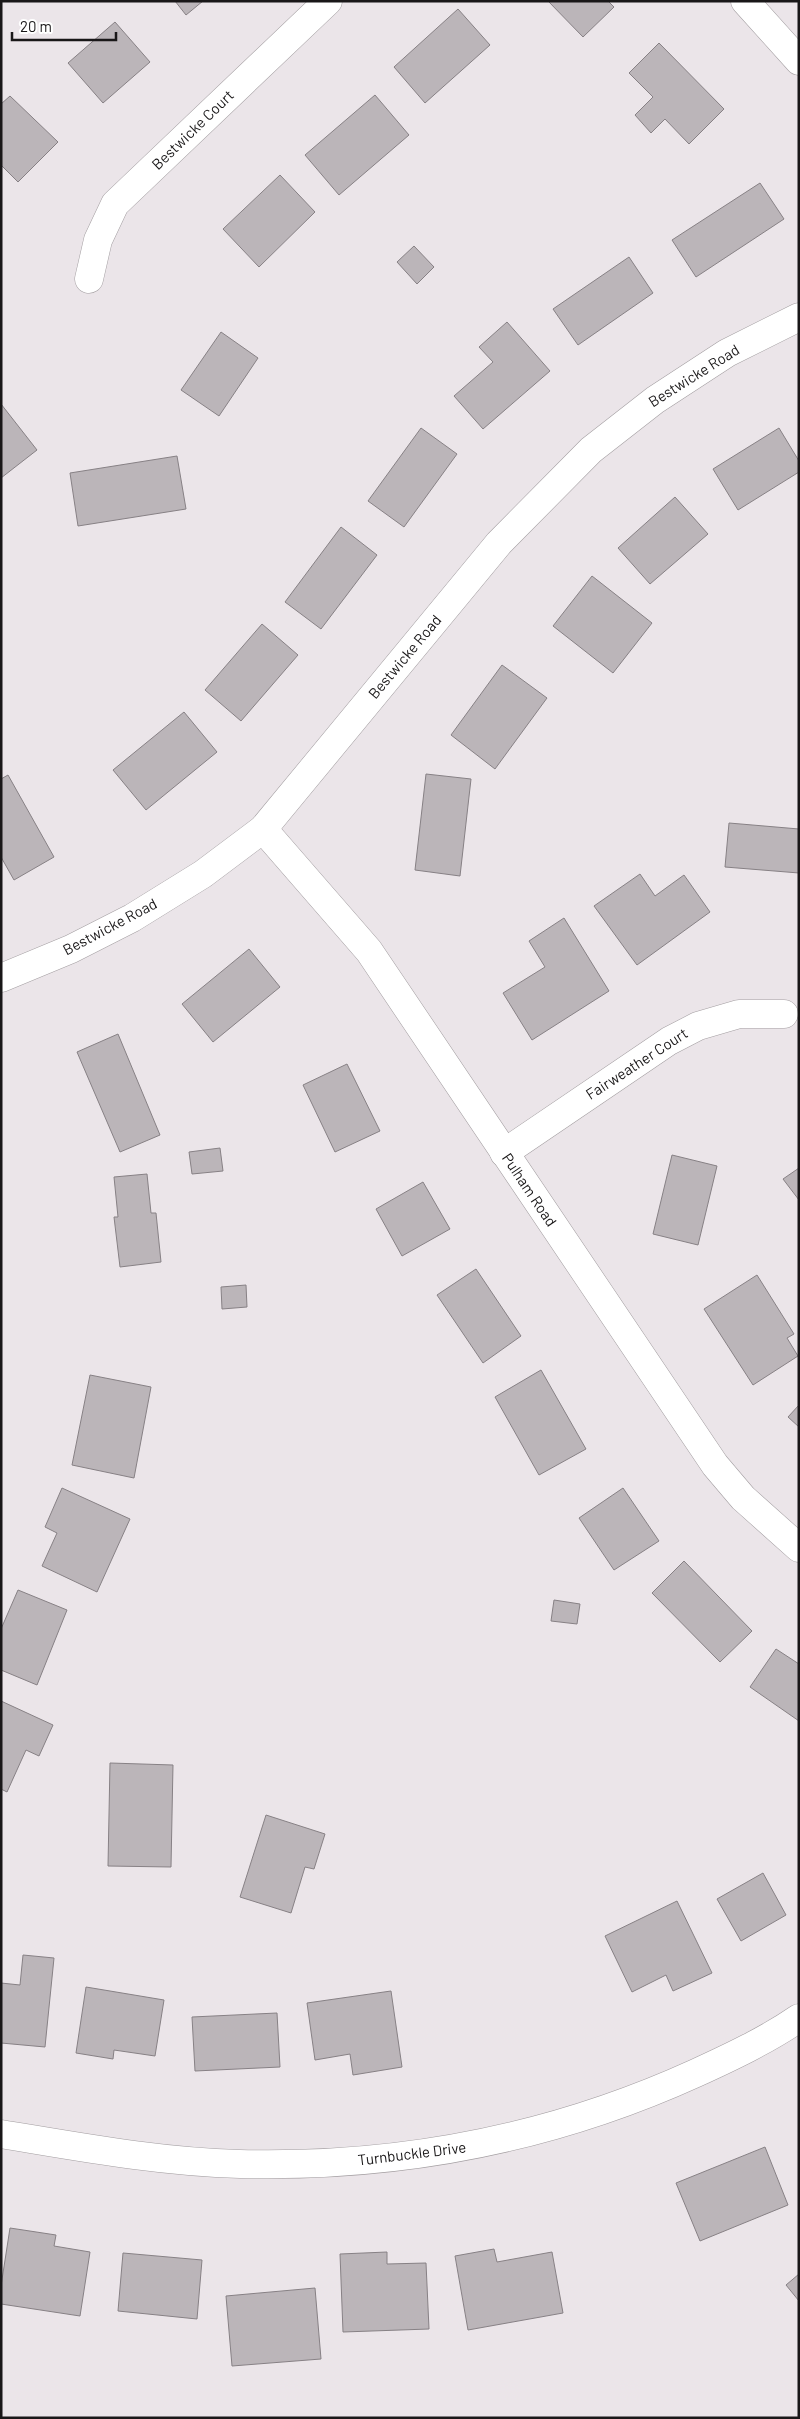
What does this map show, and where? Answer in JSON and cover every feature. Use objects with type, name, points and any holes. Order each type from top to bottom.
[{"type":"street","name":"Bestwicke Court","points":[[89,279],[98,240],[116,204],[328,1]]},
{"type":"street","points":[[745,1],[799,61]]},
{"type":"street","name":"Bestwicke Road","points":[[1,978],[71,949],[132,918],[203,874],[263,829],[499,543],[591,450],[663,394],[727,353],[799,316]]},
{"type":"street","name":"Pulham Road","points":[[263,829],[369,952],[715,1464],[743,1498],[799,1548]]},
{"type":"street","name":"Fairweather Court","points":[[504,1153],[669,1041],[698,1026],[739,1014],[784,1014]]},
{"type":"street","name":"Turnbuckle Drive","points":[[1,2134],[133,2156],[240,2164],[351,2162],[469,2147],[572,2122],[650,2094],[796,2027]]},
{"type":"building","points":[[175,1],[203,1],[186,15]]},
{"type":"building","points":[[548,1],[608,1],[614,7],[583,37]]},
{"type":"building","points":[[458,9],[490,45],[425,103],[394,67]]},
{"type":"building","points":[[115,22],[150,62],[103,103],[68,63]]},
{"type":"building","points":[[659,43],[724,109],[689,144],[665,119],[651,133],[635,115],[653,97],[629,73]]},
{"type":"building","points":[[375,95],[409,135],[339,195],[305,155]]},
{"type":"building","points":[[10,96],[58,142],[18,182],[1,165],[1,104]]},
{"type":"building","points":[[280,175],[315,212],[259,267],[223,229]]},
{"type":"building","points":[[760,183],[784,219],[696,277],[672,240]]},
{"type":"building","points":[[414,246],[434,267],[417,284],[397,262]]},
{"type":"building","points":[[629,257],[653,293],[578,345],[553,309]]},
{"type":"building","points":[[507,322],[550,371],[483,429],[454,396],[493,362],[479,347]]},
{"type":"building","points":[[221,332],[258,358],[219,416],[181,390]]},
{"type":"building","points":[[1,404],[37,450],[1,478]]},
{"type":"building","points":[[421,428],[457,454],[404,527],[368,501]]},
{"type":"building","points":[[779,428],[799,461],[799,472],[738,510],[713,469]]},
{"type":"building","points":[[177,456],[186,509],[78,526],[70,473]]},
{"type":"building","points":[[675,497],[708,534],[650,584],[618,548]]},
{"type":"building","points":[[341,527],[377,555],[321,629],[285,602]]},
{"type":"building","points":[[592,576],[652,623],[613,673],[553,626]]},
{"type":"building","points":[[262,624],[298,655],[241,721],[205,690]]},
{"type":"building","points":[[502,665],[547,698],[495,769],[451,735]]},
{"type":"building","points":[[184,712],[217,752],[146,810],[113,770]]},
{"type":"building","points":[[426,774],[471,779],[460,876],[415,870]]},
{"type":"building","points":[[8,775],[54,857],[14,880],[1,857],[1,779]]},
{"type":"building","points":[[729,823],[799,829],[799,873],[725,867]]},
{"type":"building","points":[[640,874],[655,896],[684,875],[710,912],[637,965],[594,906]]},
{"type":"building","points":[[564,918],[609,991],[532,1040],[503,993],[545,967],[529,941]]},
{"type":"building","points":[[249,949],[280,987],[213,1042],[182,1004]]},
{"type":"building","points":[[118,1034],[160,1135],[120,1152],[77,1052]]},
{"type":"building","points":[[347,1064],[380,1131],[335,1152],[303,1085]]},
{"type":"building","points":[[220,1148],[223,1171],[192,1174],[189,1152]]},
{"type":"building","points":[[672,1155],[717,1166],[698,1245],[653,1234]]},
{"type":"building","points":[[799,1168],[799,1200],[783,1179]]},
{"type":"building","points":[[147,1174],[151,1213],[156,1213],[161,1262],[120,1267],[114,1217],[118,1217],[114,1177]]},
{"type":"building","points":[[423,1182],[450,1229],[402,1256],[376,1209]]},
{"type":"building","points":[[476,1269],[521,1336],[483,1363],[437,1295]]},
{"type":"building","points":[[757,1275],[794,1334],[787,1338],[798,1356],[753,1385],[704,1309]]},
{"type":"building","points":[[246,1285],[247,1307],[222,1309],[221,1287]]},
{"type":"building","points":[[541,1370],[586,1449],[539,1475],[495,1397]]},
{"type":"building","points":[[90,1375],[151,1387],[134,1478],[72,1465]]},
{"type":"building","points":[[799,1405],[799,1427],[788,1417]]},
{"type":"building","points":[[62,1488],[130,1519],[97,1592],[42,1566],[57,1533],[45,1527]]},
{"type":"building","points":[[623,1488],[659,1541],[614,1570],[579,1518]]},
{"type":"building","points":[[684,1561],[752,1631],[720,1662],[652,1593]]},
{"type":"building","points":[[18,1590],[67,1610],[37,1685],[1,1670],[1,1629]]},
{"type":"building","points":[[554,1600],[580,1604],[577,1624],[551,1621]]},
{"type":"building","points":[[776,1649],[799,1664],[799,1721],[750,1687]]},
{"type":"building","points":[[1,1701],[53,1725],[39,1756],[26,1750],[7,1792],[1,1789]]},
{"type":"building","points":[[110,1763],[173,1765],[171,1867],[108,1866]]},
{"type":"building","points":[[266,1815],[325,1834],[314,1869],[305,1867],[291,1913],[240,1897]]},
{"type":"building","points":[[763,1873],[786,1915],[741,1941],[717,1899]]},
{"type":"building","points":[[677,1901],[712,1973],[673,1991],[666,1975],[632,1992],[605,1936]]},
{"type":"building","points":[[23,1955],[54,1958],[45,2047],[1,2043],[1,1983],[20,1985]]},
{"type":"building","points":[[86,1987],[164,2000],[155,2056],[114,2050],[113,2059],[76,2053]]},
{"type":"building","points":[[391,1991],[402,2067],[353,2075],[350,2054],[315,2060],[307,2003]]},
{"type":"building","points":[[277,2013],[280,2067],[195,2071],[192,2017]]},
{"type":"building","points":[[765,2147],[788,2205],[700,2241],[676,2183]]},
{"type":"building","points":[[10,2228],[56,2235],[54,2246],[90,2252],[80,2316],[1,2304],[1,2286]]},
{"type":"building","points":[[494,2249],[497,2262],[552,2252],[563,2313],[468,2330],[455,2256]]},
{"type":"building","points":[[387,2252],[387,2264],[426,2263],[429,2329],[343,2332],[340,2254]]},
{"type":"building","points":[[123,2253],[202,2260],[197,2319],[118,2311]]},
{"type":"building","points":[[799,2274],[799,2301],[786,2285]]},
{"type":"building","points":[[315,2288],[321,2359],[232,2366],[226,2296]]}]
